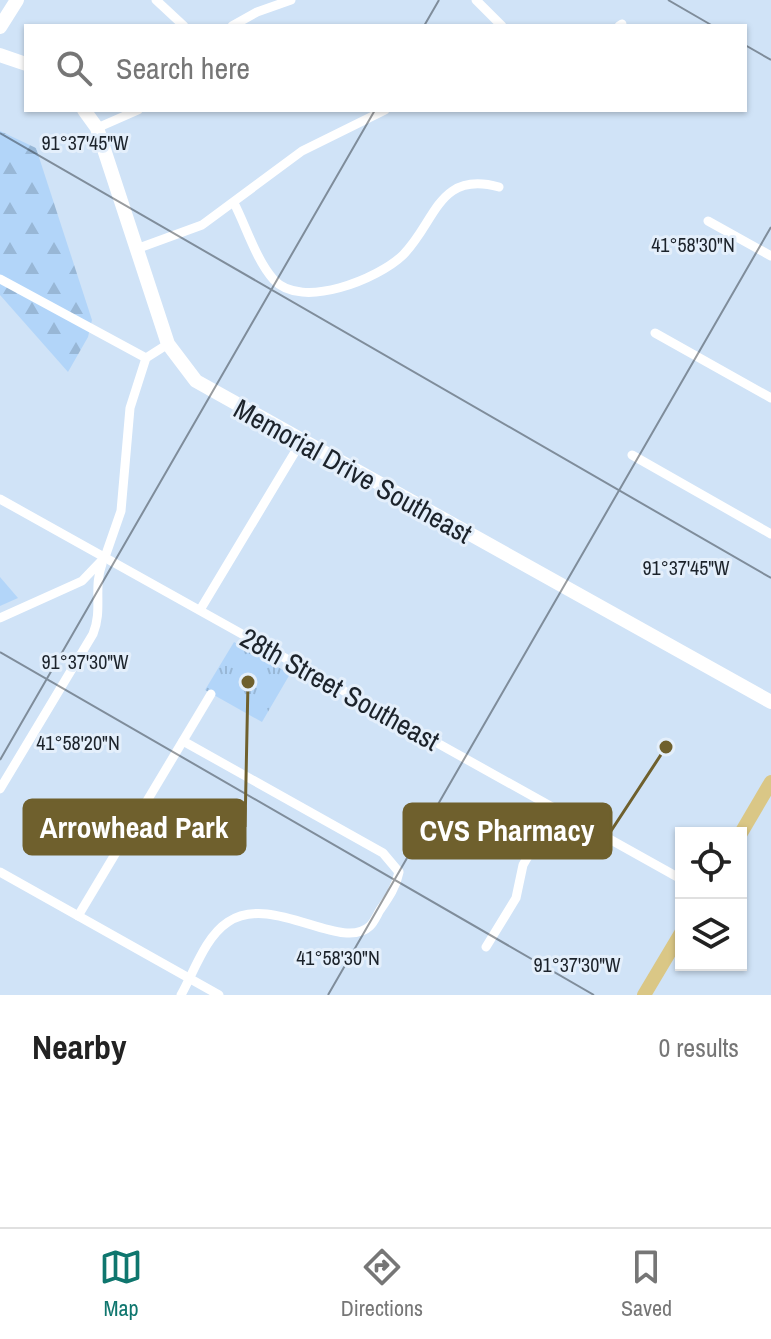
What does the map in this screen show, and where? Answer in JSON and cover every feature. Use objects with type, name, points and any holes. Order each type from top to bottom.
[{"type":"main road","points":[[745,827],[771,782]]},
{"type":"main road","points":[[644,995],[675,943]]},
{"type":"street","points":[[0,27],[17,0]]},
{"type":"street","points":[[156,0],[182,24]]},
{"type":"street","points":[[236,24],[257,12],[291,0]]},
{"type":"street","points":[[476,0],[500,24]]},
{"type":"street","points":[[0,55],[24,63]]},
{"type":"street","name":"Memorial Drive Southeast","points":[[85,112],[97,128],[139,248],[168,344],[186,370],[209,391],[771,702]]},
{"type":"street","points":[[97,128],[133,112]]},
{"type":"street","points":[[139,248],[193,230],[302,151],[381,112]]},
{"type":"street","points":[[234,203],[273,280],[292,293],[305,295],[332,290],[389,265],[413,242],[432,211],[453,190],[476,184],[499,187]]},
{"type":"street","points":[[708,221],[771,256]]},
{"type":"street","points":[[0,279],[146,358]]},
{"type":"street","points":[[655,333],[771,398]]},
{"type":"street","points":[[0,789],[93,634],[100,617],[96,581],[121,511],[125,434],[146,358],[168,344]]},
{"type":"street","points":[[200,610],[301,442]]},
{"type":"street","points":[[632,455],[771,534]]},
{"type":"street","name":"28th Street Southeast","points":[[0,499],[675,876]]},
{"type":"street","points":[[0,618],[82,581],[105,557]]},
{"type":"street","points":[[78,916],[211,694]]},
{"type":"street","points":[[181,995],[215,935],[225,924],[248,913],[274,913],[341,932],[360,931],[370,926],[396,886],[399,872],[383,853],[183,741]]},
{"type":"street","points":[[486,947],[516,898],[523,865],[555,809]]},
{"type":"street","points":[[0,872],[219,995]]},
{"type":"green space","points":[[0,131],[36,148],[92,320],[88,337],[68,372],[0,295]]},
{"type":"green space","points":[[0,577],[18,598],[0,606]]},
{"type":"green space","points":[[234,642],[290,674],[262,722],[205,690]]},
{"type":"place","name":"Arrowhead Park","points":[[248,682]]},
{"type":"place","name":"CVS Pharmacy","points":[[666,747]]}]
